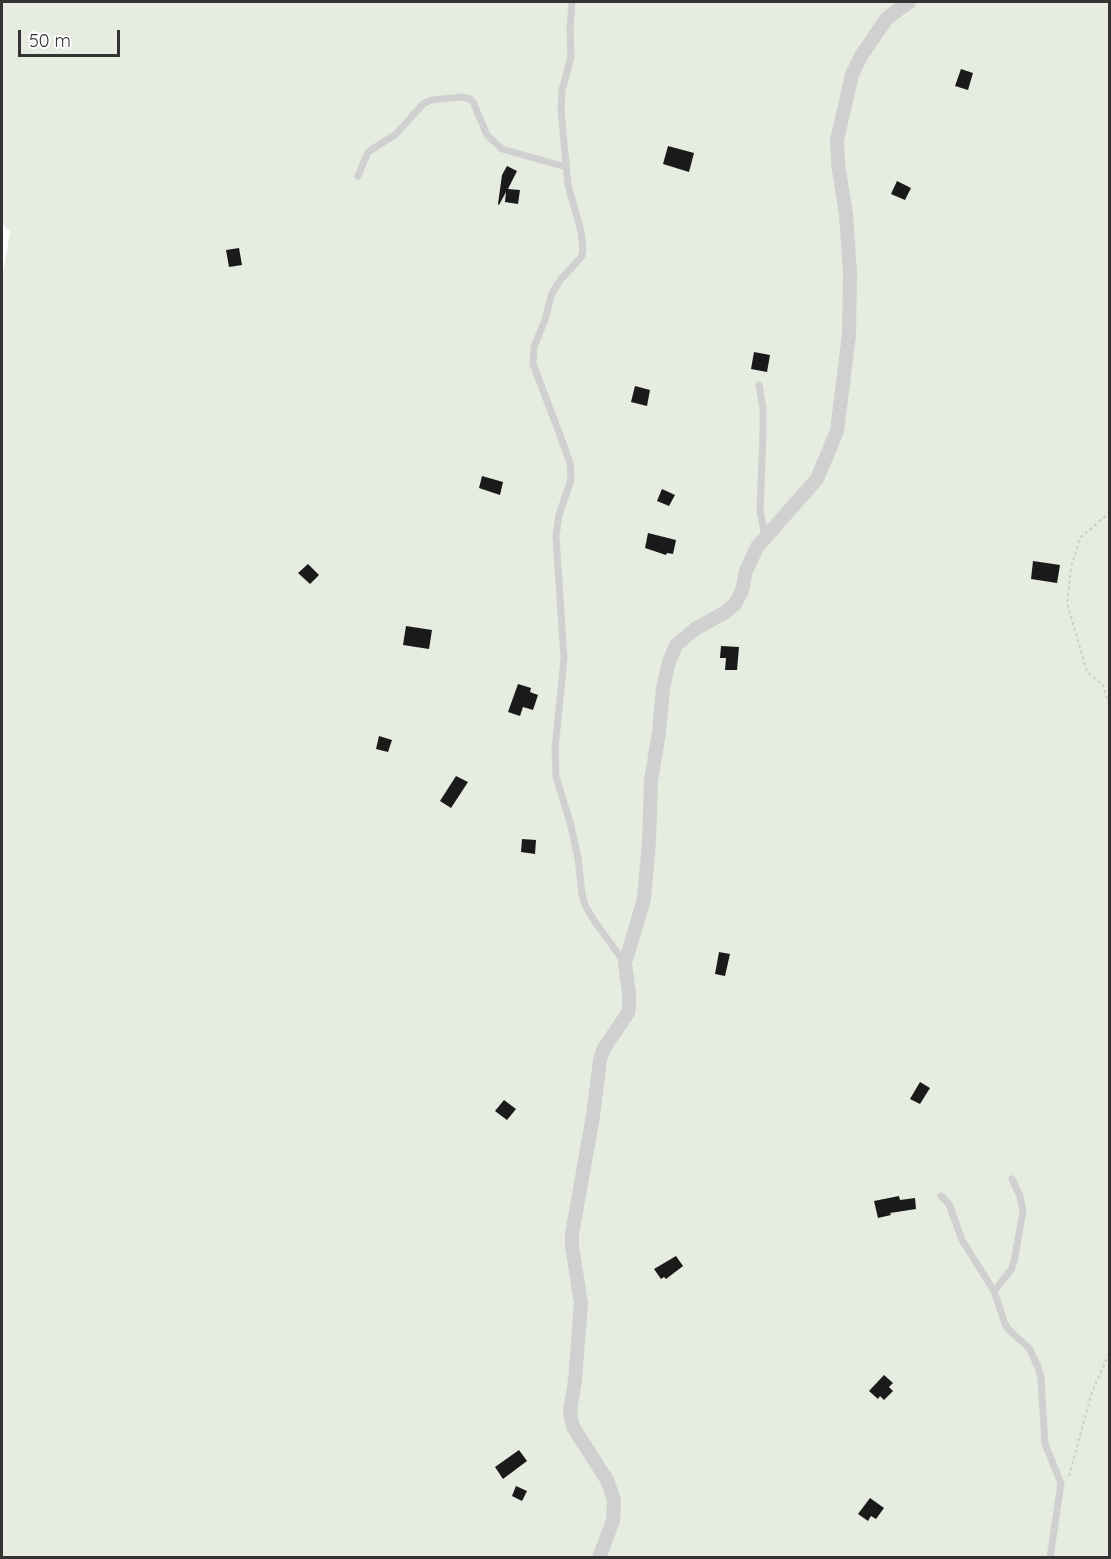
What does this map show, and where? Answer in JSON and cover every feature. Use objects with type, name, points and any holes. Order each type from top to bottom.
[{"type":"street","points":[[598,1557],[613,1521],[614,1500],[607,1480],[573,1427],[570,1412],[581,1303],[572,1234],[593,1116],[600,1060],[604,1048],[628,1013],[625,963],[644,898],[651,781],[663,688],[676,645],[681,639],[724,614],[735,604],[742,591],[750,558],[765,536],[817,479],[837,431],[849,335],[850,273],[837,140],[852,75],[861,56],[887,18],[909,2]]},
{"type":"lane","points":[[572,2],[571,57],[561,98],[566,167],[570,196],[581,231],[582,256],[556,285],[533,355],[536,376],[560,435],[571,474],[556,526],[564,659],[555,748],[556,770],[578,858],[585,905],[625,963]]},
{"type":"lane","points":[[358,176],[368,152],[396,134],[424,103],[462,97],[473,102],[487,135],[502,149],[566,167]]},
{"type":"lane","points":[[759,385],[763,409],[760,511],[765,536]]},
{"type":"lane","points":[[994,1291],[1011,1270],[1014,1262],[1023,1211],[1020,1196],[1011,1179]]},
{"type":"lane","points":[[941,1196],[949,1204],[962,1240],[994,1291],[1005,1324],[1029,1348],[1038,1367],[1041,1378],[1043,1437],[1059,1475],[1061,1488],[1050,1557]]},
{"type":"path","points":[[1110,512],[1080,538],[1071,568],[1067,603],[1087,672],[1103,685],[1110,708]]},
{"type":"path","points":[[1061,1488],[1068,1478],[1092,1392],[1110,1351]]},
{"type":"shaded area","points":[[2,2],[1109,2],[1109,1557],[2,1557],[2,280],[10,232],[2,223]]},
{"type":"building","points":[[961,69],[973,73],[968,90],[955,86]]},
{"type":"building","points":[[668,146],[694,153],[689,172],[663,164]]},
{"type":"building","points":[[507,166],[517,171],[508,189],[520,190],[518,204],[505,202],[506,192],[499,205],[502,175]]},
{"type":"building","points":[[897,181],[911,188],[905,200],[891,194]]},
{"type":"building","points":[[239,248],[242,265],[229,267],[226,250]]},
{"type":"building","points":[[754,352],[770,355],[767,372],[751,369]]},
{"type":"building","points":[[635,386],[650,390],[647,406],[631,402]]},
{"type":"building","points":[[482,476],[503,482],[500,495],[479,488]]},
{"type":"building","points":[[662,489],[675,495],[669,506],[657,501]]},
{"type":"building","points":[[648,533],[676,540],[673,554],[667,553],[666,555],[645,548]]},
{"type":"building","points":[[1033,561],[1060,565],[1057,583],[1031,579]]},
{"type":"building","points":[[308,564],[319,575],[310,584],[298,573]]},
{"type":"building","points":[[406,626],[432,630],[429,649],[403,645]]},
{"type":"building","points":[[721,646],[739,647],[737,670],[725,670],[726,658],[720,658]]},
{"type":"building","points":[[518,684],[531,688],[530,692],[538,695],[533,710],[523,707],[520,716],[508,712]]},
{"type":"building","points":[[379,736],[392,740],[388,752],[376,749]]},
{"type":"building","points":[[456,776],[468,782],[451,808],[440,801]]},
{"type":"building","points":[[522,839],[536,840],[535,854],[521,852]]},
{"type":"building","points":[[719,952],[730,954],[725,976],[715,974]]},
{"type":"building","points":[[920,1082],[930,1088],[920,1104],[910,1099]]},
{"type":"building","points":[[504,1100],[516,1109],[507,1120],[495,1111]]},
{"type":"building","points":[[899,1196],[900,1200],[915,1198],[916,1209],[890,1213],[891,1215],[878,1218],[874,1201]]},
{"type":"building","points":[[676,1256],[683,1266],[666,1279],[664,1277],[661,1279],[654,1269]]},
{"type":"building","points":[[884,1375],[893,1383],[889,1387],[893,1391],[884,1400],[880,1396],[878,1399],[869,1391]]},
{"type":"building","points":[[519,1450],[527,1461],[503,1479],[495,1467]]},
{"type":"building","points":[[516,1486],[527,1491],[522,1501],[512,1496]]},
{"type":"building","points":[[870,1498],[884,1508],[876,1519],[871,1516],[868,1521],[858,1514]]}]
